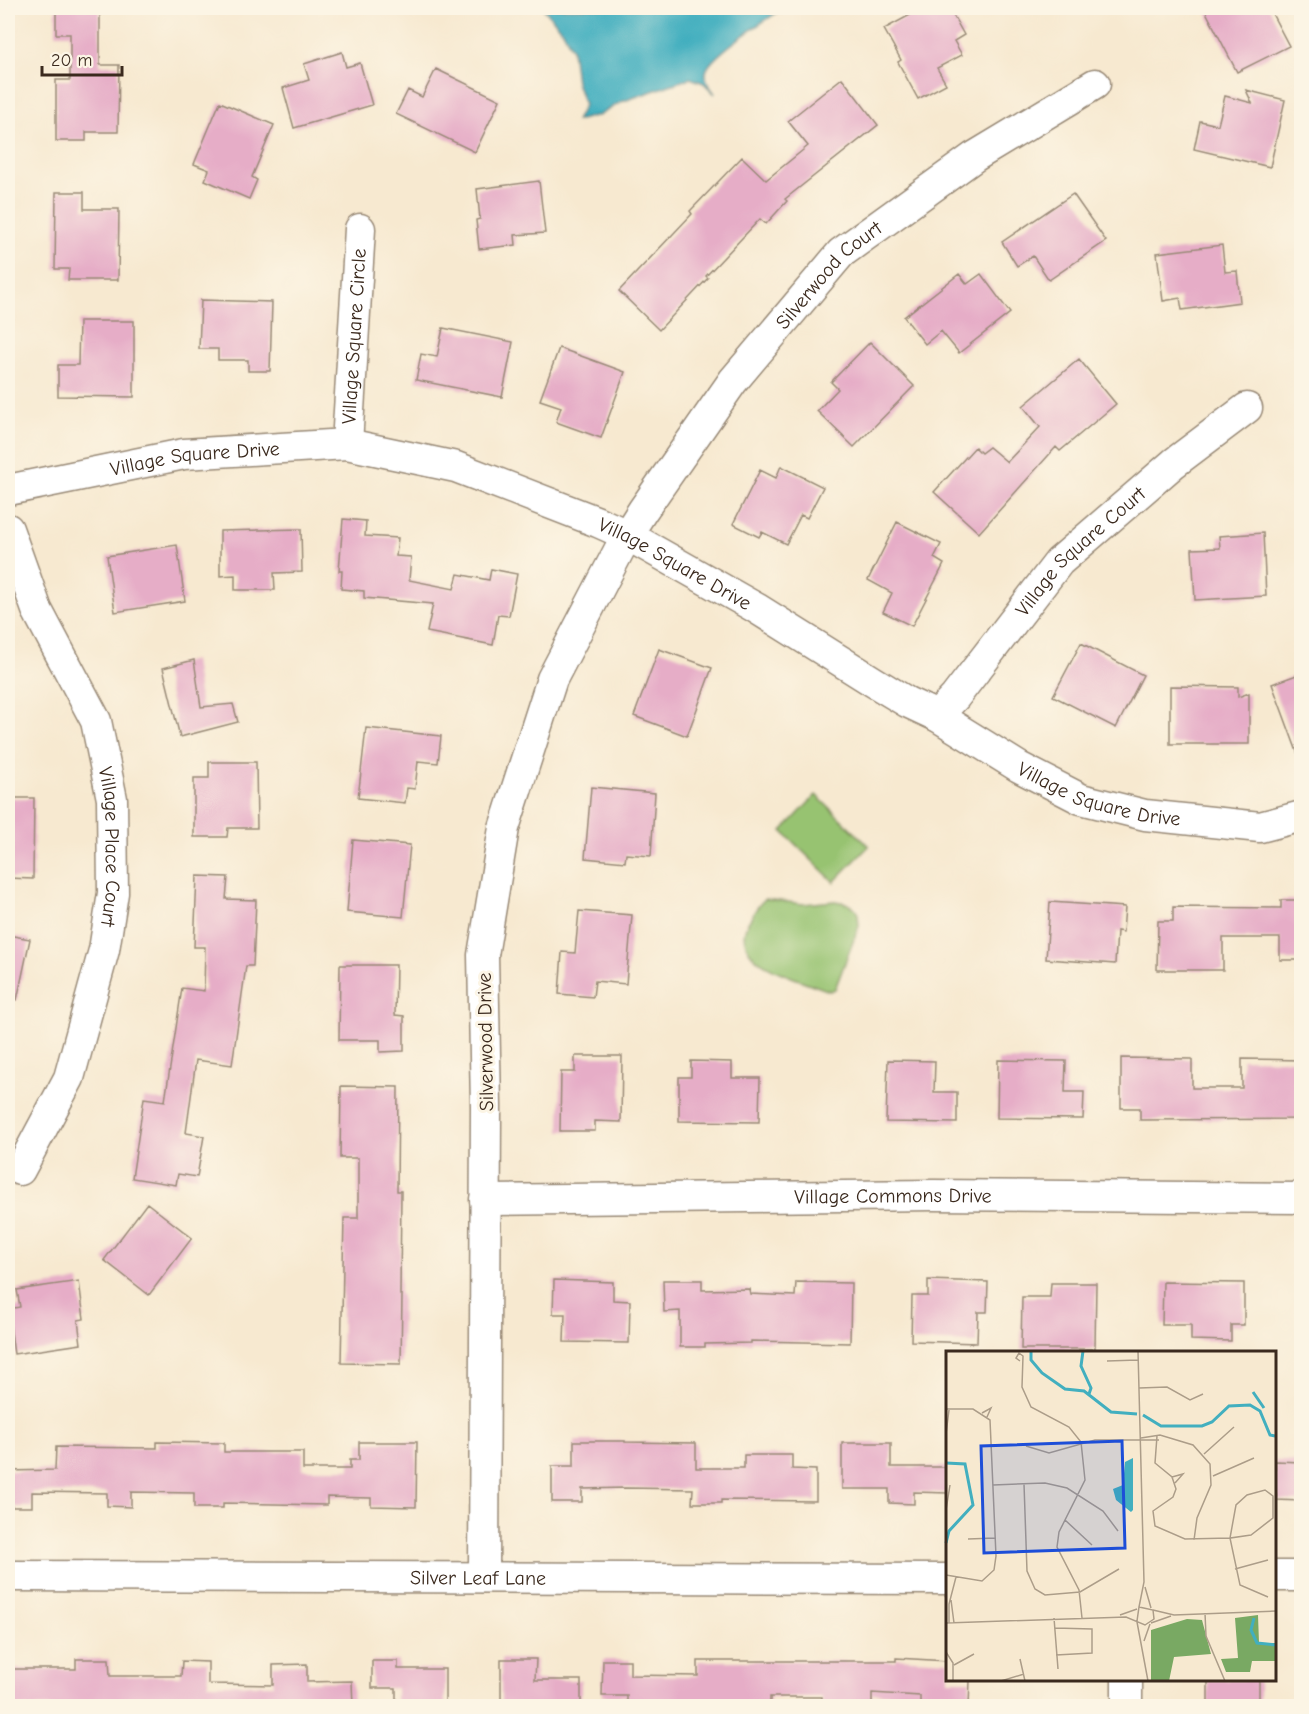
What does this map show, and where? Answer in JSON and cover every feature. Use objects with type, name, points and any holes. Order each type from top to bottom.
[{"type":"street","name":"Silverwood Court","points":[[627,535],[733,381],[841,254],[974,157],[1095,84]]},
{"type":"street","name":"Village Square Circle","points":[[347,444],[360,229]]},
{"type":"street","name":"Village Square Court","points":[[937,716],[955,697],[1059,562],[1174,463],[1247,408]]},
{"type":"street","name":"Village Square Drive","points":[[8,490],[184,454],[347,444],[456,467],[627,535],[756,608],[907,702],[937,716],[1019,767],[1081,799],[1145,815],[1260,826],[1302,816]]},
{"type":"street","name":"Village Place Court","points":[[8,529],[37,610],[96,721],[112,799],[113,893],[104,950],[69,1078],[21,1170]]},
{"type":"street","name":"Silverwood Drive","points":[[484,1577],[486,1106],[483,955],[504,828],[552,679],[627,535]]},
{"type":"street","name":"Village Commons Drive","points":[[485,1200],[933,1196],[1302,1198]]},
{"type":"street","name":"Silver Leaf Lane","points":[[8,1576],[946,1579]]},
{"type":"street","points":[[1276,1576],[1302,1576]]},
{"type":"street","points":[[1127,1681],[1127,1707]]},
{"type":"green space","points":[[816,795],[869,846],[834,882],[782,831]]},
{"type":"green space","points":[[765,899],[803,904],[835,901],[854,907],[858,914],[859,926],[835,989],[830,991],[789,976],[768,967],[751,954],[747,948],[744,933],[756,910]]},
{"type":"water","points":[[543,8],[784,8],[742,36],[712,62],[707,69],[706,76],[715,94],[704,83],[690,78],[621,102],[598,116],[576,121],[584,105],[576,82],[572,49],[563,31]]},
{"type":"building","points":[[56,8],[100,8],[100,65],[119,65],[118,132],[86,132],[86,141],[56,141],[56,80],[70,80],[70,34],[56,34]]},
{"type":"building","points":[[923,8],[949,8],[964,35],[954,41],[962,55],[937,68],[946,84],[918,99],[898,62],[901,60],[884,29]]},
{"type":"building","points":[[1204,8],[1269,8],[1289,46],[1237,72]]},
{"type":"building","points":[[342,52],[346,67],[360,63],[372,105],[294,128],[283,88],[309,80],[304,64]]},
{"type":"building","points":[[436,69],[500,100],[475,152],[396,114],[408,90],[422,97]]},
{"type":"building","points":[[842,78],[878,125],[785,199],[787,201],[766,224],[760,219],[659,330],[619,291],[742,157],[766,180],[808,146],[788,121]]},
{"type":"building","points":[[1246,90],[1285,100],[1270,167],[1194,149],[1200,121],[1218,125],[1225,96],[1252,103]]},
{"type":"building","points":[[220,102],[274,125],[252,177],[257,180],[249,199],[205,180],[209,170],[194,164]]},
{"type":"building","points":[[539,181],[545,233],[515,235],[516,245],[479,249],[476,220],[480,219],[477,189]]},
{"type":"building","points":[[56,192],[84,192],[84,209],[119,209],[118,280],[68,280],[69,269],[55,269]]},
{"type":"building","points":[[1073,194],[1106,241],[1049,280],[1033,256],[1017,266],[1002,242]]},
{"type":"building","points":[[1222,245],[1225,272],[1237,271],[1240,302],[1182,310],[1180,298],[1163,301],[1157,253]]},
{"type":"building","points":[[959,274],[967,284],[981,274],[1010,313],[959,353],[941,331],[925,344],[904,317]]},
{"type":"building","points":[[201,300],[272,302],[270,371],[248,371],[248,360],[218,360],[218,349],[199,349]]},
{"type":"building","points":[[79,321],[134,321],[134,397],[58,396],[58,365],[78,365]]},
{"type":"building","points":[[443,328],[513,342],[502,397],[416,380],[421,354],[437,357]]},
{"type":"building","points":[[870,342],[914,386],[854,447],[817,411],[838,389],[831,382]]},
{"type":"building","points":[[559,348],[625,372],[601,438],[556,422],[561,407],[540,400]]},
{"type":"building","points":[[1079,359],[1116,404],[1060,451],[1056,447],[979,533],[934,492],[975,447],[981,453],[989,447],[1007,462],[1040,427],[1023,406]]},
{"type":"building","points":[[781,466],[823,487],[807,518],[801,515],[786,544],[762,532],[759,537],[733,524],[760,470],[776,478]]},
{"type":"building","points":[[343,519],[366,521],[365,536],[398,538],[396,556],[411,557],[409,580],[454,589],[458,574],[489,580],[491,569],[517,574],[509,616],[498,615],[493,645],[427,632],[433,604],[364,598],[364,591],[341,589],[342,571],[339,571]]},
{"type":"building","points":[[897,522],[941,544],[934,558],[944,564],[912,626],[883,612],[892,593],[868,580]]},
{"type":"building","points":[[301,529],[302,572],[274,573],[275,590],[235,590],[235,575],[220,576],[220,531]]},
{"type":"building","points":[[1263,533],[1266,596],[1195,600],[1192,549],[1220,548],[1219,536]]},
{"type":"building","points":[[177,545],[185,601],[115,612],[107,556]]},
{"type":"building","points":[[1081,643],[1143,675],[1116,728],[1053,696]]},
{"type":"building","points":[[659,649],[712,668],[687,736],[634,716]]},
{"type":"building","points":[[194,660],[201,707],[233,704],[238,722],[180,737],[163,668]]},
{"type":"building","points":[[1302,673],[1302,756],[1299,757],[1272,684]]},
{"type":"building","points":[[1170,686],[1238,687],[1238,697],[1249,693],[1249,744],[1170,744]]},
{"type":"building","points":[[366,728],[441,736],[438,763],[418,761],[415,789],[407,788],[405,803],[358,798]]},
{"type":"building","points":[[209,762],[256,762],[257,828],[228,828],[227,837],[194,837],[194,778],[209,778]]},
{"type":"building","points":[[591,787],[655,793],[651,856],[626,854],[625,862],[585,858]]},
{"type":"building","points":[[8,798],[34,798],[33,879],[8,878]]},
{"type":"building","points":[[353,840],[410,845],[403,917],[347,912]]},
{"type":"building","points":[[197,876],[228,877],[226,899],[256,900],[253,966],[246,966],[232,1065],[196,1060],[186,1133],[204,1136],[197,1177],[178,1174],[176,1185],[132,1178],[144,1098],[165,1101],[182,988],[204,991],[205,947],[194,947]]},
{"type":"building","points":[[1281,900],[1302,900],[1302,960],[1280,960],[1280,938],[1223,938],[1223,970],[1157,970],[1158,921],[1173,921],[1173,907],[1281,908]]},
{"type":"building","points":[[1050,902],[1125,907],[1123,932],[1117,931],[1115,964],[1046,959]]},
{"type":"building","points":[[579,911],[632,915],[626,984],[595,981],[593,997],[559,994],[562,952],[575,953]]},
{"type":"building","points":[[8,935],[30,939],[17,1000],[8,999]]},
{"type":"building","points":[[340,965],[396,965],[395,1015],[404,1016],[404,1051],[380,1052],[380,1040],[339,1040]]},
{"type":"building","points":[[575,1056],[622,1056],[621,1122],[595,1121],[595,1131],[560,1131],[561,1072],[575,1072]]},
{"type":"building","points":[[1121,1058],[1192,1059],[1192,1088],[1242,1088],[1242,1059],[1302,1060],[1302,1119],[1140,1120],[1140,1108],[1121,1108]]},
{"type":"building","points":[[888,1060],[935,1061],[934,1092],[957,1092],[957,1123],[886,1122]]},
{"type":"building","points":[[998,1060],[1066,1061],[1065,1092],[1084,1092],[1083,1119],[997,1118]]},
{"type":"building","points":[[691,1061],[732,1062],[732,1078],[760,1078],[759,1122],[679,1121],[679,1077],[691,1077]]},
{"type":"building","points":[[341,1086],[398,1087],[397,1191],[401,1191],[401,1364],[341,1363],[344,1218],[358,1218],[358,1158],[340,1158]]},
{"type":"building","points":[[147,1203],[192,1238],[149,1295],[104,1260]]},
{"type":"building","points":[[554,1280],[613,1282],[613,1300],[630,1301],[629,1343],[564,1342],[565,1314],[553,1314]]},
{"type":"building","points":[[663,1280],[702,1280],[702,1290],[749,1289],[750,1294],[795,1296],[796,1282],[851,1283],[850,1343],[751,1341],[751,1343],[705,1344],[705,1347],[680,1347],[680,1311],[664,1312]]},
{"type":"building","points":[[928,1280],[988,1282],[987,1312],[978,1312],[977,1343],[911,1341],[912,1296],[928,1296]]},
{"type":"building","points":[[79,1281],[84,1319],[78,1320],[81,1344],[14,1354],[8,1309],[20,1307],[17,1290]]},
{"type":"building","points":[[1163,1282],[1244,1283],[1244,1325],[1231,1325],[1231,1341],[1191,1340],[1191,1325],[1162,1325]]},
{"type":"building","points":[[1051,1283],[1096,1283],[1095,1349],[1021,1349],[1022,1297],[1050,1297]]},
{"type":"building","points":[[574,1441],[696,1443],[696,1468],[744,1468],[744,1455],[792,1455],[792,1469],[816,1470],[816,1501],[721,1500],[721,1503],[692,1503],[693,1489],[625,1488],[582,1489],[582,1502],[552,1502],[552,1466],[574,1466]]},
{"type":"building","points":[[157,1442],[224,1443],[224,1452],[303,1452],[303,1469],[350,1469],[350,1460],[359,1460],[359,1442],[417,1442],[416,1507],[371,1506],[371,1498],[327,1497],[327,1505],[223,1503],[223,1508],[194,1508],[194,1493],[131,1492],[131,1507],[107,1506],[107,1493],[32,1492],[32,1507],[8,1507],[8,1471],[55,1470],[56,1447],[157,1448]]},
{"type":"building","points":[[842,1443],[891,1443],[891,1467],[946,1467],[946,1493],[914,1492],[914,1504],[889,1503],[889,1489],[842,1489]]},
{"type":"building","points":[[1276,1461],[1302,1462],[1302,1501],[1276,1500]]},
{"type":"building","points":[[896,1658],[946,1661],[946,1681],[970,1681],[969,1707],[920,1707],[920,1696],[872,1693],[872,1707],[822,1707],[822,1697],[770,1697],[770,1707],[627,1707],[627,1696],[602,1696],[603,1660],[630,1660],[630,1675],[698,1676],[698,1661],[896,1661]]},
{"type":"building","points":[[76,1659],[109,1659],[110,1676],[181,1676],[182,1661],[208,1662],[208,1684],[273,1685],[273,1665],[307,1664],[307,1682],[352,1681],[353,1707],[8,1707],[8,1669],[76,1669]]},
{"type":"building","points":[[501,1659],[536,1659],[535,1680],[581,1680],[581,1707],[501,1707]]},
{"type":"building","points":[[372,1661],[398,1661],[398,1669],[445,1669],[445,1707],[396,1707],[396,1688],[372,1688]]},
{"type":"building","points":[[1208,1681],[1259,1681],[1259,1707],[1208,1707]]}]
